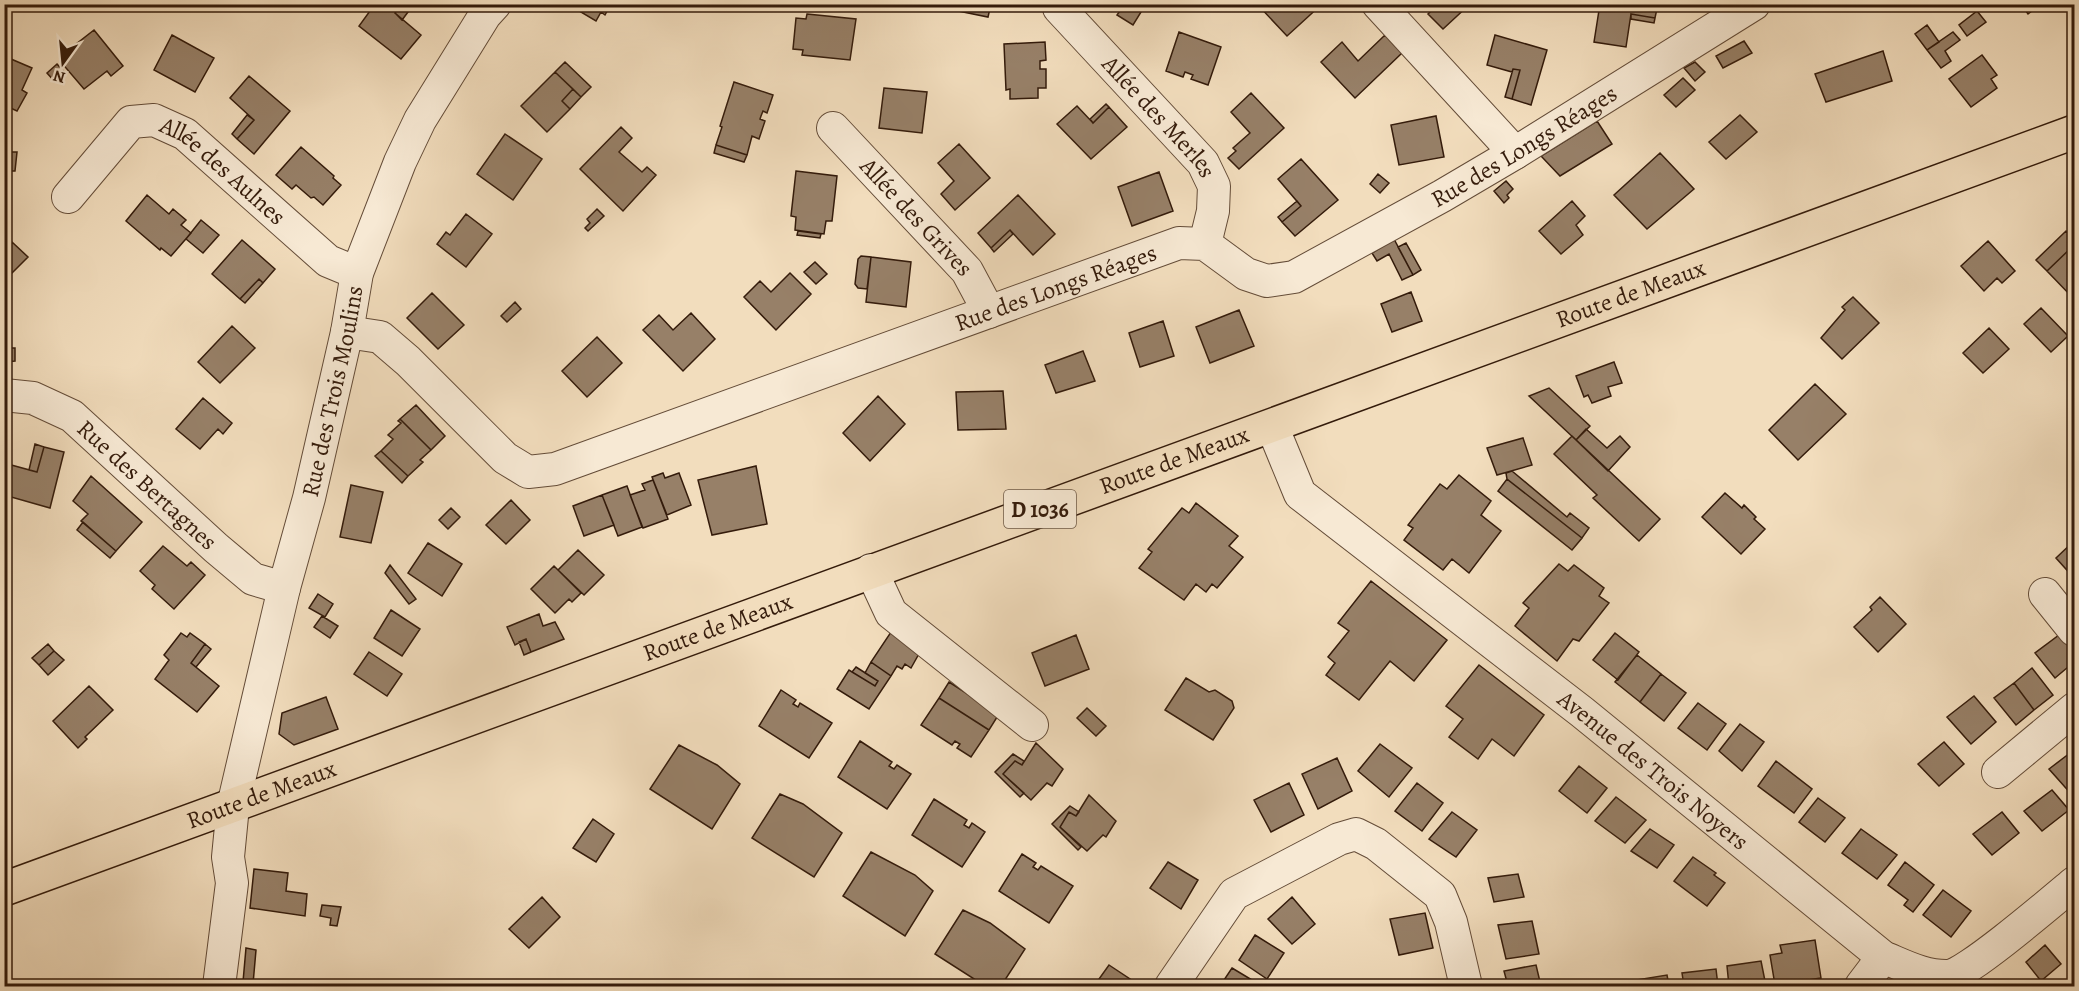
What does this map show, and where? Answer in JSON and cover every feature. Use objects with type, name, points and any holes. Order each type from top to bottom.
[{"type":"main road","name":"Route de Meaux","points":[[4,890],[871,570],[1272,426],[2074,132]]},
{"type":"street","points":[[1378,4],[1515,153]]},
{"type":"street","name":"Rue des Longs Réages","points":[[347,332],[380,337],[408,361],[505,458],[528,472],[555,469],[1179,243],[1204,244],[1246,274],[1267,281],[1294,277],[1515,153],[1714,14],[1754,4]]},
{"type":"street","name":"Rue des Trois Moulins","points":[[219,987],[232,883],[228,857],[233,806],[284,588],[309,498],[347,332],[357,273],[400,162],[420,120],[483,8]]},
{"type":"street","name":"Allée des Merles","points":[[1059,8],[1203,163],[1214,186],[1213,210],[1204,244]]},
{"type":"street","name":"Allée des Aulnes","points":[[68,197],[131,122],[154,120],[185,134],[328,261],[357,273]]},
{"type":"street","name":"Allée des Grives","points":[[833,128],[967,271],[989,312]]},
{"type":"street","name":"Rue des Bertagnes","points":[[4,395],[33,398],[72,416],[253,579],[284,588]]},
{"type":"street","name":"Avenue des Trois Noyers","points":[[1272,426],[1300,494],[1582,712],[1883,957],[1921,973],[1948,981],[1990,951],[2074,883]]},
{"type":"street","points":[[871,570],[891,613],[1032,725]]},
{"type":"street","points":[[2045,594],[2074,630]]},
{"type":"street","points":[[1998,772],[2074,709]]},
{"type":"street","points":[[1171,987],[1234,894],[1339,838],[1356,834],[1376,844],[1440,896],[1451,922],[1466,987]]},
{"type":"street","points":[[1861,987],[1883,957]]},
{"type":"building","points":[[375,4],[401,4],[395,13],[421,35],[401,59],[359,26]]},
{"type":"building","points":[[401,4],[414,4],[402,20],[395,13]]},
{"type":"building","points":[[611,4],[605,15],[601,12],[596,21],[569,5]]},
{"type":"building","points":[[949,4],[991,4],[988,17],[948,9]]},
{"type":"building","points":[[1101,4],[1146,4],[1133,25],[1117,15],[1120,11],[1113,6],[1111,11]]},
{"type":"building","points":[[1257,4],[1322,4],[1287,36]]},
{"type":"building","points":[[1438,4],[1470,4],[1443,29],[1428,14]]},
{"type":"building","points":[[1600,4],[1658,4],[1655,18],[1631,14],[1626,47],[1594,42]]},
{"type":"building","points":[[2021,4],[2041,4],[2028,14]]},
{"type":"building","points":[[1977,11],[1986,22],[1967,36],[1959,25]]},
{"type":"building","points":[[807,14],[856,19],[850,60],[802,55],[803,50],[793,49],[796,18],[806,19]]},
{"type":"building","points":[[1631,14],[1655,18],[1654,23],[1631,19]]},
{"type":"building","points":[[1927,25],[1939,42],[1927,50],[1915,34]]},
{"type":"building","points":[[94,30],[123,66],[111,76],[107,71],[84,89],[60,61],[73,52],[71,48]]},
{"type":"building","points":[[1179,32],[1221,47],[1208,85],[1191,79],[1193,75],[1185,72],[1183,77],[1166,71]]},
{"type":"building","points":[[1953,32],[1960,40],[1945,51],[1951,61],[1941,68],[1927,50]]},
{"type":"building","points":[[172,35],[214,58],[195,92],[154,70]]},
{"type":"building","points":[[1385,35],[1402,53],[1355,98],[1321,62],[1342,42],[1358,61]]},
{"type":"building","points":[[1495,35],[1547,50],[1531,105],[1512,99],[1520,70],[1513,69],[1512,72],[1487,65]]},
{"type":"building","points":[[1744,41],[1752,53],[1723,68],[1716,56]]},
{"type":"building","points":[[1045,42],[1046,60],[1040,61],[1040,69],[1046,69],[1046,88],[1038,88],[1038,98],[1010,99],[1010,89],[1006,90],[1004,44]]},
{"type":"building","points":[[1883,51],[1892,81],[1826,102],[1815,74]]},
{"type":"building","points":[[1982,55],[1997,75],[1991,79],[1997,88],[1971,107],[1949,79]]},
{"type":"building","points":[[4,56],[32,68],[22,90],[27,93],[17,111],[4,105]]},
{"type":"building","points":[[565,62],[591,87],[581,97],[555,72]]},
{"type":"building","points":[[1695,62],[1705,72],[1695,81],[1684,68]]},
{"type":"building","points":[[57,64],[65,73],[55,82],[47,73]]},
{"type":"building","points":[[1513,69],[1520,70],[1512,99],[1505,97]]},
{"type":"building","points":[[555,72],[573,89],[562,101],[570,109],[547,132],[521,106]]},
{"type":"building","points":[[249,76],[290,111],[254,154],[237,139],[254,120],[230,98]]},
{"type":"building","points":[[1683,78],[1695,90],[1676,107],[1664,95]]},
{"type":"building","points":[[734,82],[773,95],[767,113],[763,111],[760,119],[765,121],[759,139],[752,136],[747,155],[716,145]]},
{"type":"building","points":[[884,88],[927,92],[922,133],[879,128]]},
{"type":"building","points":[[573,89],[581,97],[570,109],[562,101]]},
{"type":"building","points":[[1251,93],[1284,128],[1239,169],[1228,158],[1236,151],[1233,148],[1250,133],[1231,112]]},
{"type":"building","points":[[1106,104],[1109,107],[1093,123],[1090,119]]},
{"type":"building","points":[[1077,106],[1093,123],[1109,107],[1127,127],[1091,159],[1057,124]]},
{"type":"building","points":[[247,115],[254,120],[237,139],[232,134]]},
{"type":"building","points":[[1740,115],[1757,132],[1726,159],[1709,142]]},
{"type":"building","points":[[1436,116],[1444,157],[1399,165],[1391,125]]},
{"type":"building","points":[[1597,121],[1612,144],[1560,176],[1541,156]]},
{"type":"building","points":[[621,127],[632,138],[619,152],[642,172],[647,167],[656,175],[623,211],[580,169]]},
{"type":"building","points":[[505,134],[542,159],[513,200],[477,174]]},
{"type":"building","points":[[959,144],[990,178],[955,210],[941,194],[954,181],[938,163]]},
{"type":"building","points":[[716,145],[747,155],[744,162],[714,153]]},
{"type":"building","points":[[301,147],[341,185],[323,205],[296,185],[292,189],[276,175]]},
{"type":"building","points":[[4,152],[17,152],[15,171],[10,171],[8,199],[4,199]]},
{"type":"building","points":[[1660,153],[1694,189],[1647,229],[1614,195]]},
{"type":"building","points":[[1301,159],[1338,200],[1295,236],[1282,222],[1301,206],[1278,179]]},
{"type":"building","points":[[796,171],[837,176],[832,221],[826,221],[824,234],[795,230],[796,217],[791,216]]},
{"type":"building","points":[[1159,172],[1173,211],[1132,226],[1118,187]]},
{"type":"building","points":[[1378,174],[1389,183],[1380,193],[1370,184]]},
{"type":"building","points":[[1506,181],[1513,189],[1507,195],[1509,198],[1504,203],[1494,191]]},
{"type":"building","points":[[147,195],[169,214],[173,209],[186,220],[181,225],[191,233],[171,256],[161,248],[160,250],[126,221]]},
{"type":"building","points":[[1018,195],[1055,234],[1033,255],[1010,230],[991,248],[978,233]]},
{"type":"building","points":[[1297,201],[1301,206],[1282,222],[1278,217]]},
{"type":"building","points":[[1572,201],[1585,216],[1576,225],[1583,235],[1561,254],[1539,231]]},
{"type":"building","points":[[597,209],[604,216],[588,231],[585,228],[590,223],[587,219]]},
{"type":"building","points":[[466,214],[492,234],[466,267],[437,244],[446,232],[450,235]]},
{"type":"building","points":[[201,220],[219,235],[203,253],[186,239]]},
{"type":"building","points":[[1010,230],[1013,234],[994,252],[991,248]]},
{"type":"building","points":[[798,231],[821,234],[820,238],[797,235]]},
{"type":"building","points":[[2066,231],[2074,240],[2074,245],[2047,271],[2036,260]]},
{"type":"building","points":[[1394,239],[1413,275],[1402,280],[1389,254],[1377,261],[1372,253]]},
{"type":"building","points":[[242,240],[275,269],[263,283],[259,279],[240,299],[212,274]]},
{"type":"building","points":[[4,241],[9,245],[12,242],[28,257],[4,281]]},
{"type":"building","points":[[1988,241],[2015,271],[2002,283],[1997,278],[1984,291],[1961,266]]},
{"type":"building","points":[[1406,243],[1421,270],[1413,275],[1398,247]]},
{"type":"building","points":[[2074,245],[2074,297],[2073,298],[2047,271]]},
{"type":"building","points":[[861,256],[871,257],[867,289],[858,288],[855,284],[858,259]]},
{"type":"building","points":[[871,257],[911,262],[906,307],[866,302]]},
{"type":"building","points":[[815,262],[827,274],[816,284],[804,272]]},
{"type":"building","points":[[790,273],[811,294],[776,330],[744,297],[760,281],[771,292]]},
{"type":"building","points":[[259,279],[263,283],[245,303],[240,299]]},
{"type":"building","points":[[1411,292],[1422,321],[1392,332],[1381,304]]},
{"type":"building","points":[[432,293],[464,325],[438,349],[407,318]]},
{"type":"building","points":[[1853,297],[1879,323],[1842,359],[1821,338],[1845,310],[1842,307]]},
{"type":"building","points":[[515,302],[521,309],[507,322],[501,316]]},
{"type":"building","points":[[2041,308],[2068,336],[2051,352],[2024,324]]},
{"type":"building","points":[[1239,310],[1254,346],[1210,363],[1196,327]]},
{"type":"building","points":[[691,313],[715,339],[683,371],[643,330],[659,315],[673,330]]},
{"type":"building","points":[[1163,321],[1174,356],[1140,367],[1129,333]]},
{"type":"building","points":[[232,326],[255,348],[220,383],[198,362]]},
{"type":"building","points":[[1989,328],[2009,349],[1983,373],[1963,353]]},
{"type":"building","points":[[597,337],[622,363],[587,397],[562,371]]},
{"type":"building","points":[[4,348],[15,348],[15,361],[4,362]]},
{"type":"building","points":[[1083,351],[1095,381],[1056,393],[1045,365]]},
{"type":"building","points":[[1614,362],[1622,383],[1608,387],[1611,396],[1592,403],[1588,395],[1584,397],[1576,376]]},
{"type":"building","points":[[1815,384],[1846,414],[1798,460],[1769,430]]},
{"type":"building","points":[[1549,388],[1590,426],[1576,440],[1529,396]]},
{"type":"building","points":[[1003,391],[1006,429],[958,430],[956,392]]},
{"type":"building","points":[[878,396],[905,424],[870,461],[843,433]]},
{"type":"building","points":[[203,398],[232,423],[223,434],[218,429],[200,449],[176,429]]},
{"type":"building","points":[[416,405],[445,436],[431,450],[400,419]]},
{"type":"building","points":[[400,419],[431,450],[420,460],[423,462],[408,476],[381,451],[393,439],[388,435],[401,423],[398,421]]},
{"type":"building","points":[[1586,429],[1607,448],[1620,436],[1630,447],[1608,471],[1576,440]]},
{"type":"building","points":[[1572,436],[1660,519],[1639,541],[1593,498],[1597,495],[1554,454]]},
{"type":"building","points":[[1523,438],[1532,465],[1497,475],[1487,448]]},
{"type":"building","points":[[35,444],[44,447],[37,472],[29,470]]},
{"type":"building","points":[[44,447],[64,452],[50,508],[4,495],[4,463],[37,472]]},
{"type":"building","points":[[381,451],[408,476],[402,483],[375,456]]},
{"type":"building","points":[[756,466],[767,524],[712,535],[698,480]]},
{"type":"building","points":[[1512,471],[1567,517],[1570,513],[1589,528],[1582,538],[1507,479],[1506,473]]},
{"type":"building","points":[[663,473],[665,478],[679,473],[691,505],[667,515],[652,477]]},
{"type":"building","points":[[1459,475],[1491,501],[1481,515],[1501,531],[1469,573],[1452,559],[1443,570],[1404,540],[1413,528],[1408,525],[1440,484],[1447,489]]},
{"type":"building","points":[[91,476],[142,522],[116,551],[81,521],[88,514],[73,501]]},
{"type":"building","points":[[1507,479],[1582,538],[1572,550],[1498,491]]},
{"type":"building","points":[[653,480],[668,519],[643,528],[630,495],[645,490],[642,484]]},
{"type":"building","points":[[351,485],[383,492],[371,543],[340,537]]},
{"type":"building","points":[[627,486],[642,527],[618,536],[602,495]]},
{"type":"building","points":[[1725,493],[1742,508],[1744,505],[1765,529],[1741,554],[1702,517]]},
{"type":"building","points":[[602,495],[614,525],[584,536],[573,506]]},
{"type":"building","points":[[511,500],[530,520],[506,544],[486,525]]},
{"type":"building","points":[[1196,503],[1238,536],[1229,546],[1243,557],[1217,588],[1212,584],[1206,592],[1196,584],[1184,600],[1139,568],[1152,552],[1148,549],[1182,508],[1189,513]]},
{"type":"building","points":[[451,508],[460,517],[448,529],[439,520]]},
{"type":"building","points":[[83,522],[116,551],[110,558],[77,530]]},
{"type":"building","points":[[2074,541],[2074,578],[2056,558]]},
{"type":"building","points":[[428,543],[462,564],[442,596],[408,573]]},
{"type":"building","points":[[163,546],[187,566],[191,562],[205,575],[174,609],[152,589],[155,585],[140,571]]},
{"type":"building","points":[[578,550],[604,575],[584,595],[558,570]]},
{"type":"building","points":[[1559,564],[1568,571],[1574,565],[1604,588],[1599,596],[1609,603],[1579,641],[1573,639],[1557,661],[1515,626],[1529,608],[1523,603]]},
{"type":"building","points":[[390,565],[416,599],[409,604],[385,573]]},
{"type":"building","points":[[554,566],[581,593],[572,602],[569,599],[555,613],[531,589]]},
{"type":"building","points":[[1371,581],[1447,640],[1414,681],[1390,661],[1359,700],[1326,675],[1335,663],[1328,657],[1349,631],[1338,623]]},
{"type":"building","points":[[318,594],[333,604],[325,617],[309,608]]},
{"type":"building","points":[[1880,597],[1906,624],[1878,652],[1854,627],[1872,610],[1870,607]]},
{"type":"building","points":[[391,610],[420,629],[402,656],[374,638]]},
{"type":"building","points":[[539,614],[543,626],[555,622],[564,639],[531,652],[526,639],[515,645],[507,627]]},
{"type":"building","points":[[322,616],[338,626],[330,638],[314,627]]},
{"type":"building","points":[[893,629],[920,652],[911,668],[905,664],[902,669],[897,666],[891,676],[871,662]]},
{"type":"building","points":[[2063,632],[2074,645],[2074,662],[2055,678],[2035,653]]},
{"type":"building","points":[[181,633],[187,637],[190,633],[205,644],[191,663],[219,686],[197,712],[155,679],[169,660],[164,655]]},
{"type":"building","points":[[1615,633],[1639,652],[1618,680],[1593,660]]},
{"type":"building","points":[[1076,635],[1089,669],[1045,686],[1032,653]]},
{"type":"building","points":[[526,639],[531,652],[524,655],[519,642]]},
{"type":"building","points":[[48,644],[54,651],[39,665],[32,658]]},
{"type":"building","points":[[205,644],[211,649],[196,667],[191,663]]},
{"type":"building","points":[[54,651],[64,660],[48,675],[39,665]]},
{"type":"building","points":[[369,652],[402,674],[387,696],[354,674]]},
{"type":"building","points":[[1637,655],[1661,674],[1640,702],[1615,682]]},
{"type":"building","points":[[871,662],[891,676],[869,709],[837,689],[849,670],[875,686],[878,681],[865,673]]},
{"type":"building","points":[[1479,665],[1544,715],[1514,756],[1492,739],[1478,759],[1449,737],[1463,719],[1446,706]]},
{"type":"building","points":[[856,667],[878,681],[875,686],[852,672]]},
{"type":"building","points":[[2032,668],[2053,695],[2034,710],[2014,683]]},
{"type":"building","points":[[1661,674],[1686,693],[1664,721],[1640,702]]},
{"type":"building","points":[[1186,678],[1209,692],[1215,690],[1232,701],[1234,708],[1213,740],[1165,710]]},
{"type":"building","points":[[949,682],[999,714],[989,730],[939,698]]},
{"type":"building","points":[[2014,683],[2034,710],[2016,725],[1994,698]]},
{"type":"building","points":[[89,686],[113,710],[85,737],[87,739],[78,748],[53,721]]},
{"type":"building","points":[[781,690],[796,700],[793,704],[798,707],[800,703],[832,723],[809,758],[759,726]]},
{"type":"building","points":[[1974,696],[1996,722],[1971,744],[1947,717]]},
{"type":"building","points":[[326,697],[338,729],[294,745],[279,734],[282,713]]},
{"type":"building","points":[[939,698],[989,730],[971,757],[957,748],[960,744],[955,741],[952,745],[921,725]]},
{"type":"building","points":[[1698,703],[1726,724],[1707,750],[1678,728]]},
{"type":"building","points":[[1087,708],[1106,726],[1096,736],[1077,718]]},
{"type":"building","points":[[1740,724],[1764,742],[1742,771],[1719,751]]},
{"type":"building","points":[[860,741],[892,762],[889,766],[894,769],[897,765],[911,774],[887,809],[838,777]]},
{"type":"building","points":[[1944,742],[1964,764],[1939,786],[1918,764]]},
{"type":"building","points":[[1036,743],[1063,769],[1052,786],[1047,783],[1031,800],[1003,774],[1015,761],[1022,765]]},
{"type":"building","points":[[1380,744],[1412,768],[1389,797],[1358,771]]},
{"type":"building","points":[[679,745],[717,765],[740,784],[712,829],[650,789]]},
{"type":"building","points":[[2070,753],[2074,759],[2074,793],[2072,795],[2049,769]]},
{"type":"building","points":[[1013,754],[1024,761],[1022,765],[1015,761],[1003,774],[1024,793],[1020,797],[995,772]]},
{"type":"building","points":[[1337,758],[1352,791],[1318,809],[1302,774]]},
{"type":"building","points":[[1776,761],[1812,789],[1794,813],[1758,786]]},
{"type":"building","points":[[1579,766],[1607,788],[1587,813],[1559,791]]},
{"type":"building","points":[[1289,783],[1304,815],[1271,832],[1254,800]]},
{"type":"building","points":[[1417,783],[1443,803],[1422,831],[1395,811]]},
{"type":"building","points":[[2052,790],[2069,810],[2042,831],[2024,811]]},
{"type":"building","points":[[780,794],[803,804],[842,833],[814,877],[752,838]]},
{"type":"building","points":[[1089,795],[1116,821],[1106,837],[1103,835],[1087,851],[1060,827],[1069,812],[1076,816]]},
{"type":"building","points":[[1616,797],[1646,820],[1625,843],[1595,821]]},
{"type":"building","points":[[1818,798],[1845,818],[1825,842],[1799,822]]},
{"type":"building","points":[[934,799],[967,820],[964,825],[969,828],[972,823],[985,832],[962,867],[912,835]]},
{"type":"building","points":[[1070,806],[1079,812],[1076,816],[1069,812],[1060,827],[1081,847],[1078,850],[1052,824]]},
{"type":"building","points":[[1452,812],[1477,830],[1456,857],[1429,839]]},
{"type":"building","points":[[2002,812],[2019,833],[1992,855],[1973,834]]},
{"type":"building","points":[[593,819],[614,834],[596,862],[573,848]]},
{"type":"building","points":[[1650,829],[1674,845],[1657,868],[1631,851]]},
{"type":"building","points":[[1861,829],[1897,855],[1877,879],[1842,853]]},
{"type":"building","points":[[871,852],[915,875],[933,891],[905,936],[843,896]]},
{"type":"building","points":[[1022,854],[1036,863],[1033,867],[1038,870],[1041,866],[1073,886],[1049,923],[999,891]]},
{"type":"building","points":[[1693,857],[1716,873],[1714,875],[1725,883],[1707,906],[1674,881]]},
{"type":"building","points":[[1168,862],[1198,880],[1181,909],[1150,888]]},
{"type":"building","points":[[1905,862],[1934,885],[1913,912],[1904,905],[1908,900],[1888,885]]},
{"type":"building","points":[[254,869],[288,873],[286,891],[307,894],[305,916],[250,908]]},
{"type":"building","points":[[1518,874],[1524,897],[1494,902],[1488,878]]},
{"type":"building","points":[[1943,890],[1971,911],[1951,937],[1923,915]]},
{"type":"building","points":[[542,897],[560,917],[529,948],[509,929]]},
{"type":"building","points":[[1292,897],[1315,924],[1292,944],[1268,919]]},
{"type":"building","points":[[322,905],[341,907],[337,926],[330,925],[331,918],[320,916]]},
{"type":"building","points":[[963,910],[990,923],[1025,949],[1001,986],[985,986],[935,954]]},
{"type":"building","points":[[1425,913],[1433,948],[1399,955],[1390,919]]},
{"type":"building","points":[[1532,921],[1539,954],[1506,959],[1498,925]]},
{"type":"building","points":[[1255,935],[1284,953],[1267,979],[1239,960]]},
{"type":"building","points":[[1815,940],[1821,978],[1775,985],[1770,955],[1782,953],[1780,945]]},
{"type":"building","points":[[2045,945],[2061,964],[2041,981],[2026,962]]},
{"type":"building","points":[[246,948],[256,950],[253,984],[243,982]]},
{"type":"building","points":[[1761,961],[1766,986],[1729,986],[1727,966]]},
{"type":"building","points":[[1109,965],[1133,981],[1129,986],[1094,986]]},
{"type":"building","points":[[1536,965],[1541,986],[1508,986],[1504,971]]},
{"type":"building","points":[[1232,968],[1262,986],[1220,986]]},
{"type":"building","points":[[1716,969],[1718,986],[1684,986],[1682,973]]},
{"type":"building","points":[[1667,975],[1669,986],[1632,986],[1630,981]]}]
